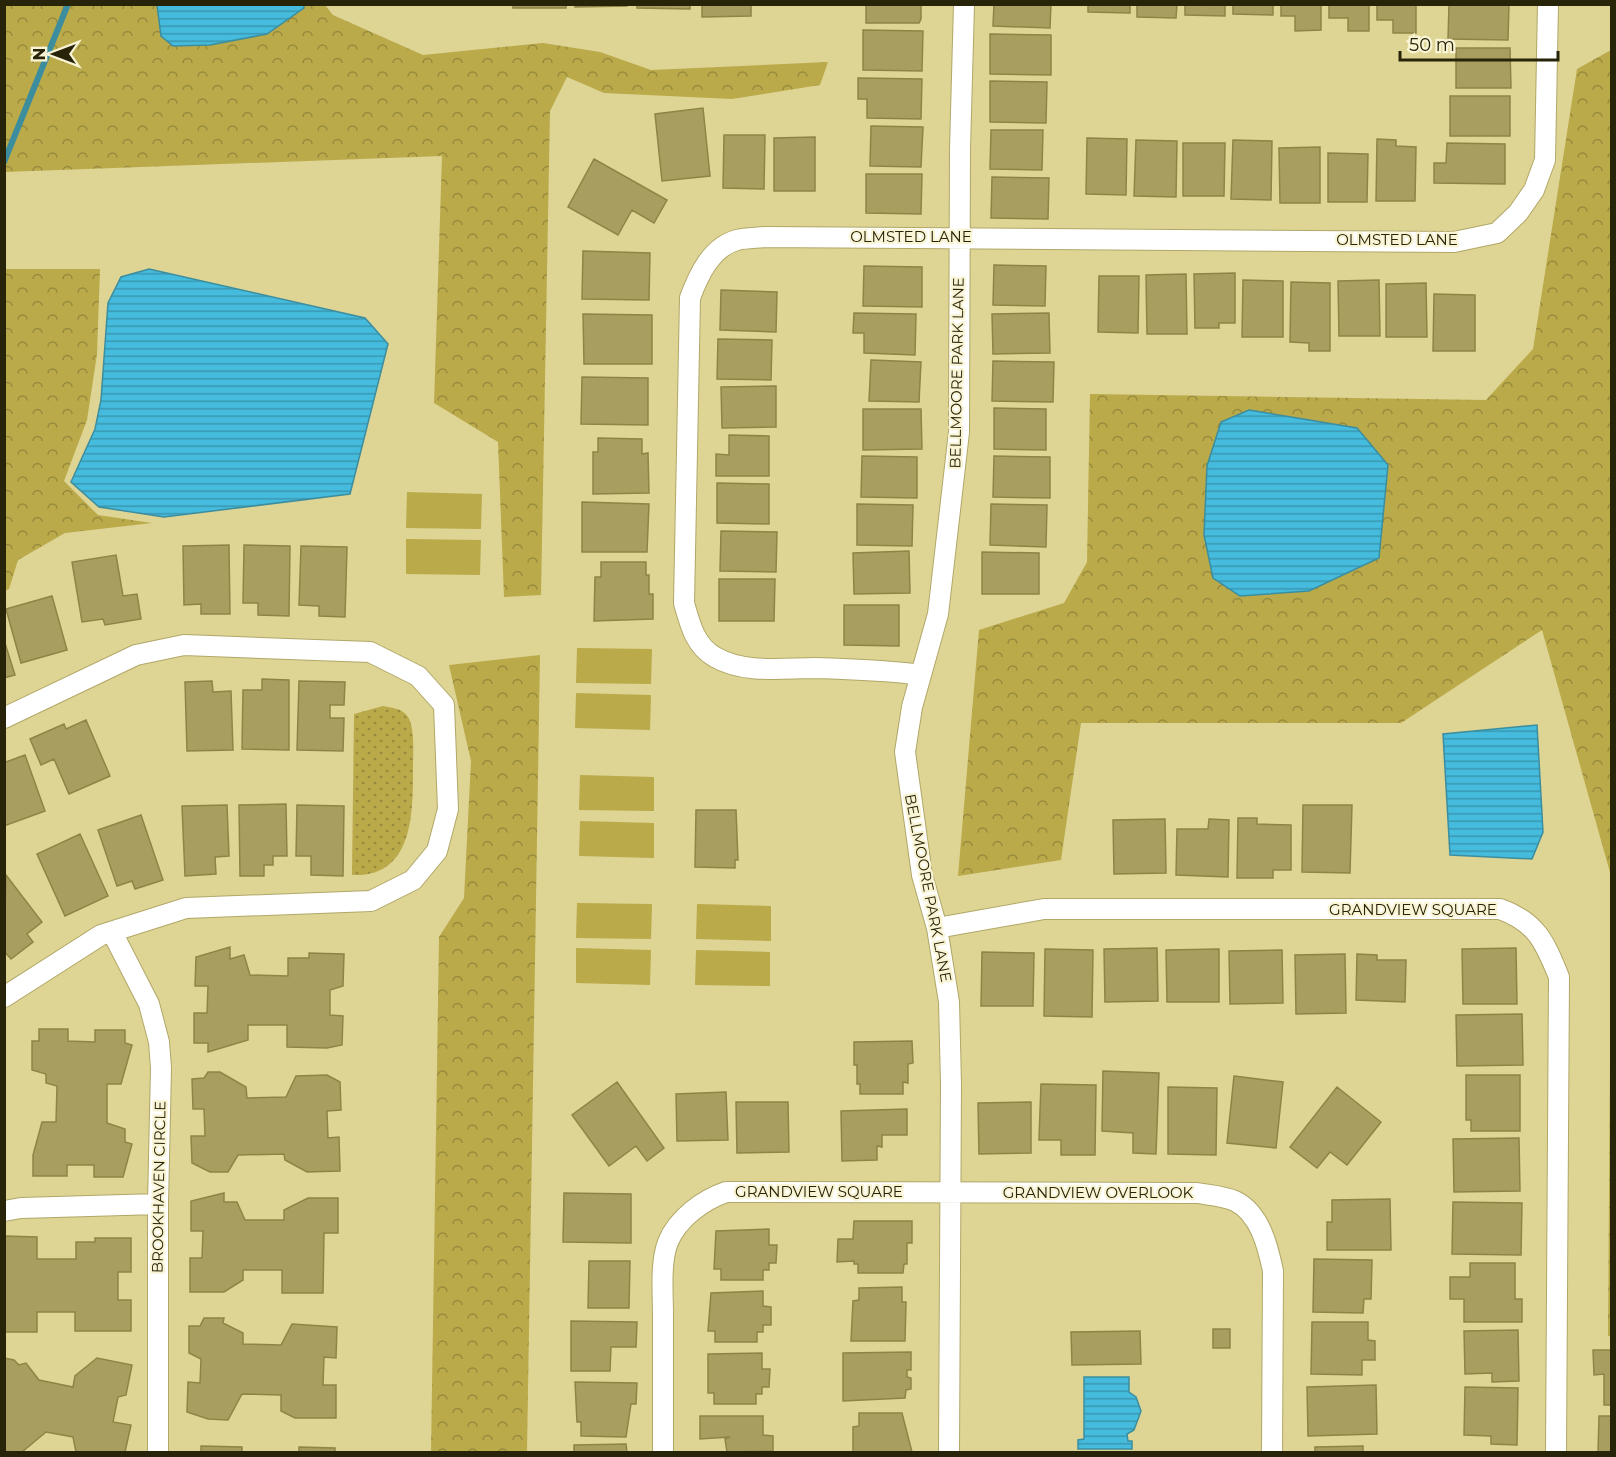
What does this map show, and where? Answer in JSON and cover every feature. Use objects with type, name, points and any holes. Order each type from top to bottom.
[{"type":"street","name":"BELLMOORE PARK LANE","points":[[949,1452],[948,1192],[951,1084],[949,1002],[937,928],[922,875],[905,752],[912,707],[938,614],[959,432],[959,237],[964,4]]},
{"type":"street","name":"OLMSTED LANE","points":[[921,675],[882,669],[745,668],[715,657],[699,644],[690,627],[684,603],[690,298],[699,272],[715,253],[735,240],[959,237],[1454,242],[1497,232],[1518,213],[1534,190],[1545,160],[1548,4]]},
{"type":"street","points":[[4,718],[136,655],[184,645],[370,652],[418,676],[444,705],[448,809],[437,851],[413,880],[371,901],[186,908],[101,935],[4,997]]},
{"type":"street","name":"GRANDVIEW SQUARE","points":[[937,928],[1044,909],[1500,909],[1517,915],[1545,941],[1559,977],[1556,1452]]},
{"type":"street","name":"BROOKHAVEN CIRCLE","points":[[112,932],[149,1004],[159,1042],[161,1068],[158,1204],[158,1452]]},
{"type":"street","name":"GRANDVIEW SQUARE","points":[[663,1452],[665,1256],[673,1234],[691,1212],[726,1192],[948,1192]]},
{"type":"street","name":"GRANDVIEW OVERLOOK","points":[[948,1192],[1197,1193],[1236,1201],[1255,1220],[1268,1246],[1273,1271],[1272,1452]]},
{"type":"street","points":[[4,1211],[21,1208],[158,1204]]},
{"type":"green space","points":[[4,5],[325,5],[333,15],[423,55],[543,43],[600,52],[651,70],[828,62],[820,85],[732,99],[604,93],[567,77],[550,111],[541,595],[504,597],[498,442],[434,403],[442,156],[5,172]]},
{"type":"green space","points":[[1611,50],[1611,876],[1542,630],[1401,723],[1081,723],[1061,860],[958,876],[979,630],[1064,603],[1087,562],[1090,394],[1486,400],[1533,349],[1577,69]]},
{"type":"green space","points":[[5,269],[100,269],[97,354],[87,420],[64,481],[98,515],[152,523],[65,533],[18,560],[9,589],[5,591]]},
{"type":"green space","points":[[407,492],[482,494],[481,529],[406,528]]},
{"type":"green space","points":[[406,539],[481,540],[480,575],[406,574]]},
{"type":"green space","points":[[577,648],[652,649],[651,684],[576,683]]},
{"type":"green space","points":[[540,655],[527,1452],[431,1452],[439,937],[464,898],[471,761],[449,665]]},
{"type":"green space","points":[[576,693],[651,695],[650,730],[575,728]]},
{"type":"green space","points":[[383,706],[403,712],[408,717],[412,728],[413,785],[410,822],[399,854],[388,866],[372,873],[352,875],[354,714]]},
{"type":"green space","points":[[580,775],[654,777],[654,811],[579,810]]},
{"type":"green space","points":[[580,821],[654,823],[654,858],[579,856]]},
{"type":"green space","points":[[577,903],[652,904],[651,939],[576,938]]},
{"type":"green space","points":[[697,904],[771,906],[771,941],[696,939]]},
{"type":"green space","points":[[1611,914],[1612,1336],[1608,1336]]},
{"type":"green space","points":[[576,948],[651,950],[650,985],[576,983]]},
{"type":"green space","points":[[696,950],[770,952],[770,986],[695,985]]},
{"type":"water","points":[[303,4],[304,8],[267,34],[210,45],[173,46],[161,36],[157,5]]},
{"type":"water","points":[[149,269],[365,318],[388,344],[350,494],[164,517],[99,507],[71,482],[95,429],[101,400],[108,303],[121,277]]},
{"type":"water","points":[[1249,410],[1357,428],[1388,465],[1379,558],[1309,591],[1240,596],[1213,578],[1204,535],[1207,466],[1221,422]]},
{"type":"water","points":[[1537,725],[1543,832],[1532,859],[1450,855],[1443,734]]},
{"type":"water","points":[[1084,1377],[1129,1377],[1129,1392],[1136,1397],[1141,1411],[1134,1430],[1127,1434],[1128,1441],[1132,1441],[1132,1449],[1078,1449],[1078,1440],[1084,1439]]},
{"type":"building","points":[[513,4],[566,4],[566,8],[513,8]]},
{"type":"building","points":[[575,4],[627,4],[627,6],[575,7]]},
{"type":"building","points":[[637,4],[690,4],[690,9],[637,8]]},
{"type":"building","points":[[702,4],[751,4],[751,16],[702,17]]},
{"type":"building","points":[[866,4],[921,4],[921,19],[919,23],[866,23]]},
{"type":"building","points":[[994,4],[1051,4],[1050,28],[993,26]]},
{"type":"building","points":[[1088,4],[1130,4],[1130,13],[1088,12]]},
{"type":"building","points":[[1137,4],[1177,4],[1176,18],[1137,17]]},
{"type":"building","points":[[1185,4],[1225,4],[1225,16],[1185,15]]},
{"type":"building","points":[[1233,4],[1273,4],[1273,15],[1233,14]]},
{"type":"building","points":[[1281,4],[1321,4],[1321,30],[1295,31],[1295,16],[1281,16]]},
{"type":"building","points":[[1329,4],[1369,4],[1369,31],[1348,31],[1348,18],[1329,18]]},
{"type":"building","points":[[1377,4],[1416,4],[1416,33],[1393,33],[1393,20],[1377,20]]},
{"type":"building","points":[[1449,4],[1509,4],[1508,40],[1448,39]]},
{"type":"building","points":[[863,30],[923,31],[922,71],[863,70]]},
{"type":"building","points":[[990,34],[1051,35],[1051,75],[990,74]]},
{"type":"building","points":[[1456,48],[1510,48],[1511,88],[1456,88]]},
{"type":"building","points":[[858,78],[922,79],[921,119],[867,118],[867,99],[858,99]]},
{"type":"building","points":[[990,81],[1047,82],[1046,123],[990,122]]},
{"type":"building","points":[[1450,96],[1510,96],[1510,136],[1450,136]]},
{"type":"building","points":[[703,108],[710,176],[662,181],[655,114]]},
{"type":"building","points":[[871,126],[923,127],[921,167],[870,166]]},
{"type":"building","points":[[991,130],[1043,130],[1042,170],[990,169]]},
{"type":"building","points":[[724,135],[765,135],[764,189],[723,188]]},
{"type":"building","points":[[815,137],[815,191],[774,191],[774,138]]},
{"type":"building","points":[[1087,138],[1127,139],[1126,195],[1086,194]]},
{"type":"building","points":[[1377,139],[1396,140],[1396,146],[1416,147],[1415,201],[1376,201]]},
{"type":"building","points":[[1136,140],[1177,141],[1176,197],[1134,196]]},
{"type":"building","points":[[1233,140],[1272,141],[1271,200],[1231,199]]},
{"type":"building","points":[[1183,143],[1225,143],[1224,196],[1183,196]]},
{"type":"building","points":[[1447,143],[1505,144],[1505,184],[1434,183],[1434,163],[1446,163]]},
{"type":"building","points":[[1320,147],[1320,203],[1280,203],[1279,148]]},
{"type":"building","points":[[1328,153],[1368,154],[1367,202],[1328,202]]},
{"type":"building","points":[[594,159],[667,200],[654,223],[632,210],[618,235],[568,207]]},
{"type":"building","points":[[866,174],[922,174],[921,214],[866,213]]},
{"type":"building","points":[[992,177],[1049,178],[1048,219],[991,218]]},
{"type":"building","points":[[583,251],[650,253],[649,300],[582,299]]},
{"type":"building","points":[[994,265],[1046,266],[1045,306],[993,305]]},
{"type":"building","points":[[864,266],[922,267],[922,307],[863,306]]},
{"type":"building","points":[[1235,273],[1235,323],[1219,323],[1219,328],[1195,328],[1194,274]]},
{"type":"building","points":[[1186,274],[1187,334],[1147,334],[1146,275]]},
{"type":"building","points":[[1099,276],[1139,276],[1138,333],[1098,332]]},
{"type":"building","points":[[1243,280],[1283,281],[1283,337],[1242,337]]},
{"type":"building","points":[[1379,280],[1380,336],[1339,336],[1338,281]]},
{"type":"building","points":[[1291,282],[1330,283],[1330,351],[1309,351],[1309,343],[1290,342]]},
{"type":"building","points":[[1426,283],[1427,337],[1386,337],[1386,284]]},
{"type":"building","points":[[721,290],[777,292],[776,332],[720,330]]},
{"type":"building","points":[[1434,294],[1475,295],[1475,351],[1433,351]]},
{"type":"building","points":[[854,313],[916,314],[915,355],[864,353],[864,333],[853,333]]},
{"type":"building","points":[[1049,313],[1050,353],[993,354],[992,314]]},
{"type":"building","points":[[583,314],[652,315],[652,364],[584,364]]},
{"type":"building","points":[[718,339],[772,340],[771,380],[717,379]]},
{"type":"building","points":[[871,360],[921,362],[919,402],[869,401]]},
{"type":"building","points":[[993,361],[1054,362],[1053,402],[992,401]]},
{"type":"building","points":[[582,377],[648,378],[648,425],[581,424]]},
{"type":"building","points":[[776,386],[776,427],[722,428],[721,387]]},
{"type":"building","points":[[994,408],[1046,409],[1046,450],[994,449]]},
{"type":"building","points":[[863,409],[921,409],[922,449],[863,450]]},
{"type":"building","points":[[729,435],[769,436],[769,476],[716,476],[716,454],[729,455]]},
{"type":"building","points":[[598,438],[642,439],[642,454],[648,453],[649,493],[593,494],[593,452],[598,452]]},
{"type":"building","points":[[862,456],[917,457],[917,498],[861,497]]},
{"type":"building","points":[[994,456],[1050,457],[1050,498],[993,497]]},
{"type":"building","points":[[717,483],[769,484],[769,524],[717,523]]},
{"type":"building","points":[[582,502],[649,504],[647,552],[582,552]]},
{"type":"building","points":[[857,504],[913,505],[912,546],[857,545]]},
{"type":"building","points":[[991,504],[1047,505],[1046,547],[990,545]]},
{"type":"building","points":[[721,531],[777,532],[776,572],[720,571]]},
{"type":"building","points":[[229,545],[230,614],[201,614],[201,604],[184,605],[183,546]]},
{"type":"building","points":[[244,545],[290,546],[289,616],[258,615],[258,603],[243,603]]},
{"type":"building","points":[[301,546],[347,547],[345,617],[319,616],[319,606],[299,605]]},
{"type":"building","points":[[909,551],[910,593],[854,594],[853,553]]},
{"type":"building","points":[[982,552],[1039,553],[1039,594],[982,594]]},
{"type":"building","points":[[116,555],[123,596],[137,594],[141,619],[105,625],[103,619],[82,622],[72,562]]},
{"type":"building","points":[[601,562],[646,562],[649,594],[653,594],[653,619],[594,621],[595,577],[601,577]]},
{"type":"building","points":[[719,579],[775,579],[774,621],[719,621]]},
{"type":"building","points":[[52,596],[67,650],[21,663],[6,609]]},
{"type":"building","points":[[844,605],[899,605],[899,646],[844,645]]},
{"type":"building","points":[[4,640],[15,675],[4,678]]},
{"type":"building","points":[[262,679],[289,680],[289,750],[242,749],[243,690],[262,690]]},
{"type":"building","points":[[212,681],[213,692],[231,691],[233,750],[187,751],[185,682]]},
{"type":"building","points":[[299,681],[345,682],[344,705],[330,705],[330,718],[344,718],[343,751],[297,750]]},
{"type":"building","points":[[86,720],[110,776],[69,794],[54,759],[41,765],[30,739],[64,724],[66,729]]},
{"type":"building","points":[[25,755],[45,811],[4,826],[4,758],[6,762]]},
{"type":"building","points":[[286,804],[287,856],[273,856],[273,865],[264,865],[264,876],[240,876],[239,805]]},
{"type":"building","points":[[227,805],[229,856],[215,857],[216,874],[185,876],[182,806]]},
{"type":"building","points":[[297,805],[344,806],[343,876],[311,875],[311,856],[296,856]]},
{"type":"building","points":[[1303,805],[1352,805],[1350,873],[1302,872]]},
{"type":"building","points":[[696,810],[736,810],[738,860],[735,860],[735,868],[695,867]]},
{"type":"building","points":[[141,815],[163,880],[135,889],[132,881],[117,886],[98,830]]},
{"type":"building","points":[[1238,818],[1257,818],[1257,824],[1291,825],[1291,870],[1273,870],[1273,878],[1237,878]]},
{"type":"building","points":[[1165,819],[1166,873],[1114,874],[1113,820]]},
{"type":"building","points":[[1209,819],[1229,820],[1228,877],[1176,875],[1177,829],[1208,829]]},
{"type":"building","points":[[80,834],[108,896],[65,916],[37,854]]},
{"type":"building","points":[[6,875],[42,922],[27,934],[33,942],[11,959],[4,951]]},
{"type":"building","points":[[230,947],[230,959],[244,955],[250,975],[288,976],[288,958],[309,958],[309,953],[344,954],[343,986],[330,990],[330,1015],[343,1016],[342,1045],[327,1048],[287,1047],[287,1025],[248,1025],[248,1040],[208,1052],[208,1043],[194,1043],[194,1013],[207,1013],[208,986],[195,986],[196,957]]},
{"type":"building","points":[[1157,948],[1158,1001],[1105,1002],[1104,949]]},
{"type":"building","points":[[1516,948],[1517,1004],[1463,1004],[1462,949]]},
{"type":"building","points":[[1045,949],[1093,950],[1092,1017],[1044,1016]]},
{"type":"building","points":[[1219,949],[1219,1002],[1167,1002],[1166,950]]},
{"type":"building","points":[[1282,950],[1283,1003],[1230,1004],[1229,951]]},
{"type":"building","points":[[982,952],[1034,953],[1033,1006],[981,1006]]},
{"type":"building","points":[[1345,954],[1346,1013],[1296,1014],[1295,955]]},
{"type":"building","points":[[1357,954],[1377,955],[1377,960],[1406,960],[1405,1002],[1356,1000]]},
{"type":"building","points":[[1522,1014],[1523,1065],[1457,1066],[1456,1015]]},
{"type":"building","points":[[39,1029],[68,1029],[68,1041],[95,1042],[95,1030],[125,1030],[125,1043],[132,1045],[121,1084],[107,1084],[107,1123],[125,1129],[125,1142],[132,1144],[123,1177],[94,1177],[94,1165],[67,1165],[67,1176],[33,1176],[33,1155],[42,1122],[56,1122],[57,1086],[46,1083],[46,1074],[32,1070],[32,1041],[39,1041]]},
{"type":"building","points":[[912,1041],[913,1063],[908,1064],[908,1083],[903,1082],[903,1094],[860,1094],[860,1084],[857,1084],[857,1065],[854,1065],[854,1042]]},
{"type":"building","points":[[1103,1071],[1159,1073],[1156,1154],[1133,1153],[1133,1133],[1102,1131]]},
{"type":"building","points":[[208,1072],[220,1072],[246,1087],[247,1098],[286,1097],[296,1076],[327,1075],[340,1082],[341,1110],[327,1111],[328,1138],[339,1137],[340,1171],[307,1172],[285,1160],[284,1154],[238,1155],[228,1172],[210,1172],[192,1163],[191,1136],[205,1136],[204,1109],[193,1109],[192,1079],[204,1078]]},
{"type":"building","points":[[1466,1075],[1520,1075],[1520,1131],[1471,1131],[1471,1120],[1466,1120]]},
{"type":"building","points":[[1234,1076],[1283,1082],[1276,1148],[1227,1143]]},
{"type":"building","points":[[617,1082],[664,1148],[647,1161],[636,1146],[609,1166],[572,1115]]},
{"type":"building","points":[[1041,1084],[1096,1085],[1095,1155],[1061,1155],[1061,1140],[1039,1140]]},
{"type":"building","points":[[1168,1087],[1217,1088],[1216,1155],[1168,1154]]},
{"type":"building","points":[[1337,1087],[1381,1122],[1347,1165],[1330,1152],[1317,1168],[1290,1147]]},
{"type":"building","points":[[726,1092],[728,1140],[677,1141],[676,1094]]},
{"type":"building","points":[[736,1102],[788,1102],[789,1152],[737,1153]]},
{"type":"building","points":[[1031,1102],[1031,1153],[979,1154],[978,1103]]},
{"type":"building","points":[[907,1109],[907,1135],[882,1135],[882,1147],[877,1146],[877,1160],[842,1161],[841,1111]]},
{"type":"building","points":[[1519,1138],[1520,1191],[1454,1192],[1453,1139]]},
{"type":"building","points":[[224,1193],[224,1202],[237,1202],[245,1220],[284,1220],[284,1210],[308,1198],[338,1198],[338,1233],[324,1233],[323,1293],[282,1293],[282,1270],[243,1270],[243,1280],[224,1292],[190,1292],[190,1258],[202,1258],[203,1231],[191,1231],[191,1201]]},
{"type":"building","points":[[564,1193],[631,1194],[631,1243],[563,1242]]},
{"type":"building","points":[[1390,1199],[1391,1250],[1327,1250],[1327,1222],[1332,1222],[1332,1200]]},
{"type":"building","points":[[1453,1202],[1522,1203],[1521,1255],[1452,1254]]},
{"type":"building","points":[[854,1221],[912,1221],[912,1243],[907,1243],[907,1264],[904,1264],[903,1273],[858,1273],[858,1264],[854,1264],[854,1261],[837,1262],[838,1239],[853,1239]]},
{"type":"building","points":[[769,1229],[769,1245],[777,1245],[776,1263],[769,1263],[769,1270],[763,1270],[763,1280],[721,1280],[721,1269],[714,1269],[716,1231]]},
{"type":"building","points":[[4,1236],[37,1237],[37,1259],[76,1259],[76,1242],[95,1242],[95,1238],[131,1238],[131,1272],[118,1272],[118,1300],[131,1300],[131,1331],[75,1331],[75,1312],[37,1312],[37,1332],[4,1332]]},
{"type":"building","points":[[1314,1259],[1372,1260],[1371,1299],[1364,1299],[1363,1313],[1313,1312]]},
{"type":"building","points":[[589,1261],[630,1261],[629,1308],[588,1308]]},
{"type":"building","points":[[1470,1263],[1515,1263],[1515,1299],[1522,1299],[1522,1322],[1464,1322],[1464,1299],[1450,1299],[1450,1277],[1470,1277]]},
{"type":"building","points":[[902,1287],[902,1302],[906,1302],[905,1341],[851,1341],[853,1301],[859,1300],[859,1288]]},
{"type":"building","points":[[763,1291],[763,1306],[771,1307],[771,1325],[763,1325],[763,1332],[757,1332],[757,1342],[715,1342],[715,1331],[708,1331],[711,1293]]},
{"type":"building","points":[[204,1318],[224,1318],[223,1323],[243,1333],[243,1344],[281,1345],[292,1324],[337,1327],[336,1358],[324,1357],[323,1385],[336,1385],[336,1418],[295,1418],[281,1411],[281,1395],[242,1394],[228,1420],[208,1419],[187,1412],[188,1382],[200,1383],[201,1359],[189,1353],[189,1326],[200,1326]]},
{"type":"building","points":[[571,1321],[637,1322],[636,1347],[611,1347],[610,1371],[571,1371]]},
{"type":"building","points":[[1312,1322],[1368,1322],[1368,1340],[1375,1341],[1375,1360],[1362,1360],[1362,1375],[1311,1374]]},
{"type":"building","points":[[1213,1329],[1230,1329],[1230,1348],[1213,1348]]},
{"type":"building","points":[[1518,1330],[1519,1381],[1492,1382],[1492,1373],[1465,1374],[1464,1331]]},
{"type":"building","points":[[1140,1331],[1141,1364],[1072,1365],[1071,1332]]},
{"type":"building","points":[[1593,1350],[1612,1350],[1612,1405],[1604,1405],[1604,1374],[1594,1375]]},
{"type":"building","points":[[911,1352],[911,1370],[907,1370],[907,1377],[911,1378],[911,1389],[906,1390],[905,1398],[843,1401],[843,1353]]},
{"type":"building","points":[[762,1353],[762,1369],[770,1369],[769,1387],[762,1387],[762,1394],[756,1394],[756,1404],[714,1404],[714,1393],[708,1393],[708,1354]]},
{"type":"building","points":[[4,1358],[14,1360],[19,1365],[26,1363],[39,1380],[73,1387],[75,1376],[97,1358],[132,1365],[126,1395],[118,1397],[113,1422],[131,1425],[125,1452],[76,1452],[73,1437],[46,1432],[22,1452],[4,1452]]},
{"type":"building","points":[[575,1382],[637,1383],[636,1404],[631,1404],[626,1437],[581,1436],[581,1422],[577,1422]]},
{"type":"building","points":[[1376,1385],[1377,1434],[1308,1436],[1307,1387]]},
{"type":"building","points":[[1465,1387],[1518,1388],[1517,1445],[1491,1444],[1491,1436],[1464,1435]]},
{"type":"building","points":[[859,1413],[902,1413],[912,1452],[853,1452],[853,1427],[859,1426]]},
{"type":"building","points":[[700,1416],[763,1416],[763,1435],[773,1436],[773,1451],[727,1452],[725,1439],[730,1437],[700,1439]]},
{"type":"building","points":[[1599,1416],[1612,1416],[1612,1452],[1598,1452]]},
{"type":"building","points":[[626,1444],[627,1452],[574,1452],[574,1445]]},
{"type":"building","points":[[201,1446],[242,1447],[242,1452],[201,1452]]},
{"type":"building","points":[[1363,1446],[1363,1452],[1315,1452],[1315,1447]]},
{"type":"building","points":[[299,1447],[335,1448],[335,1452],[299,1452]]},
{"type":"waterway","points":[[4,162],[68,4]]}]
